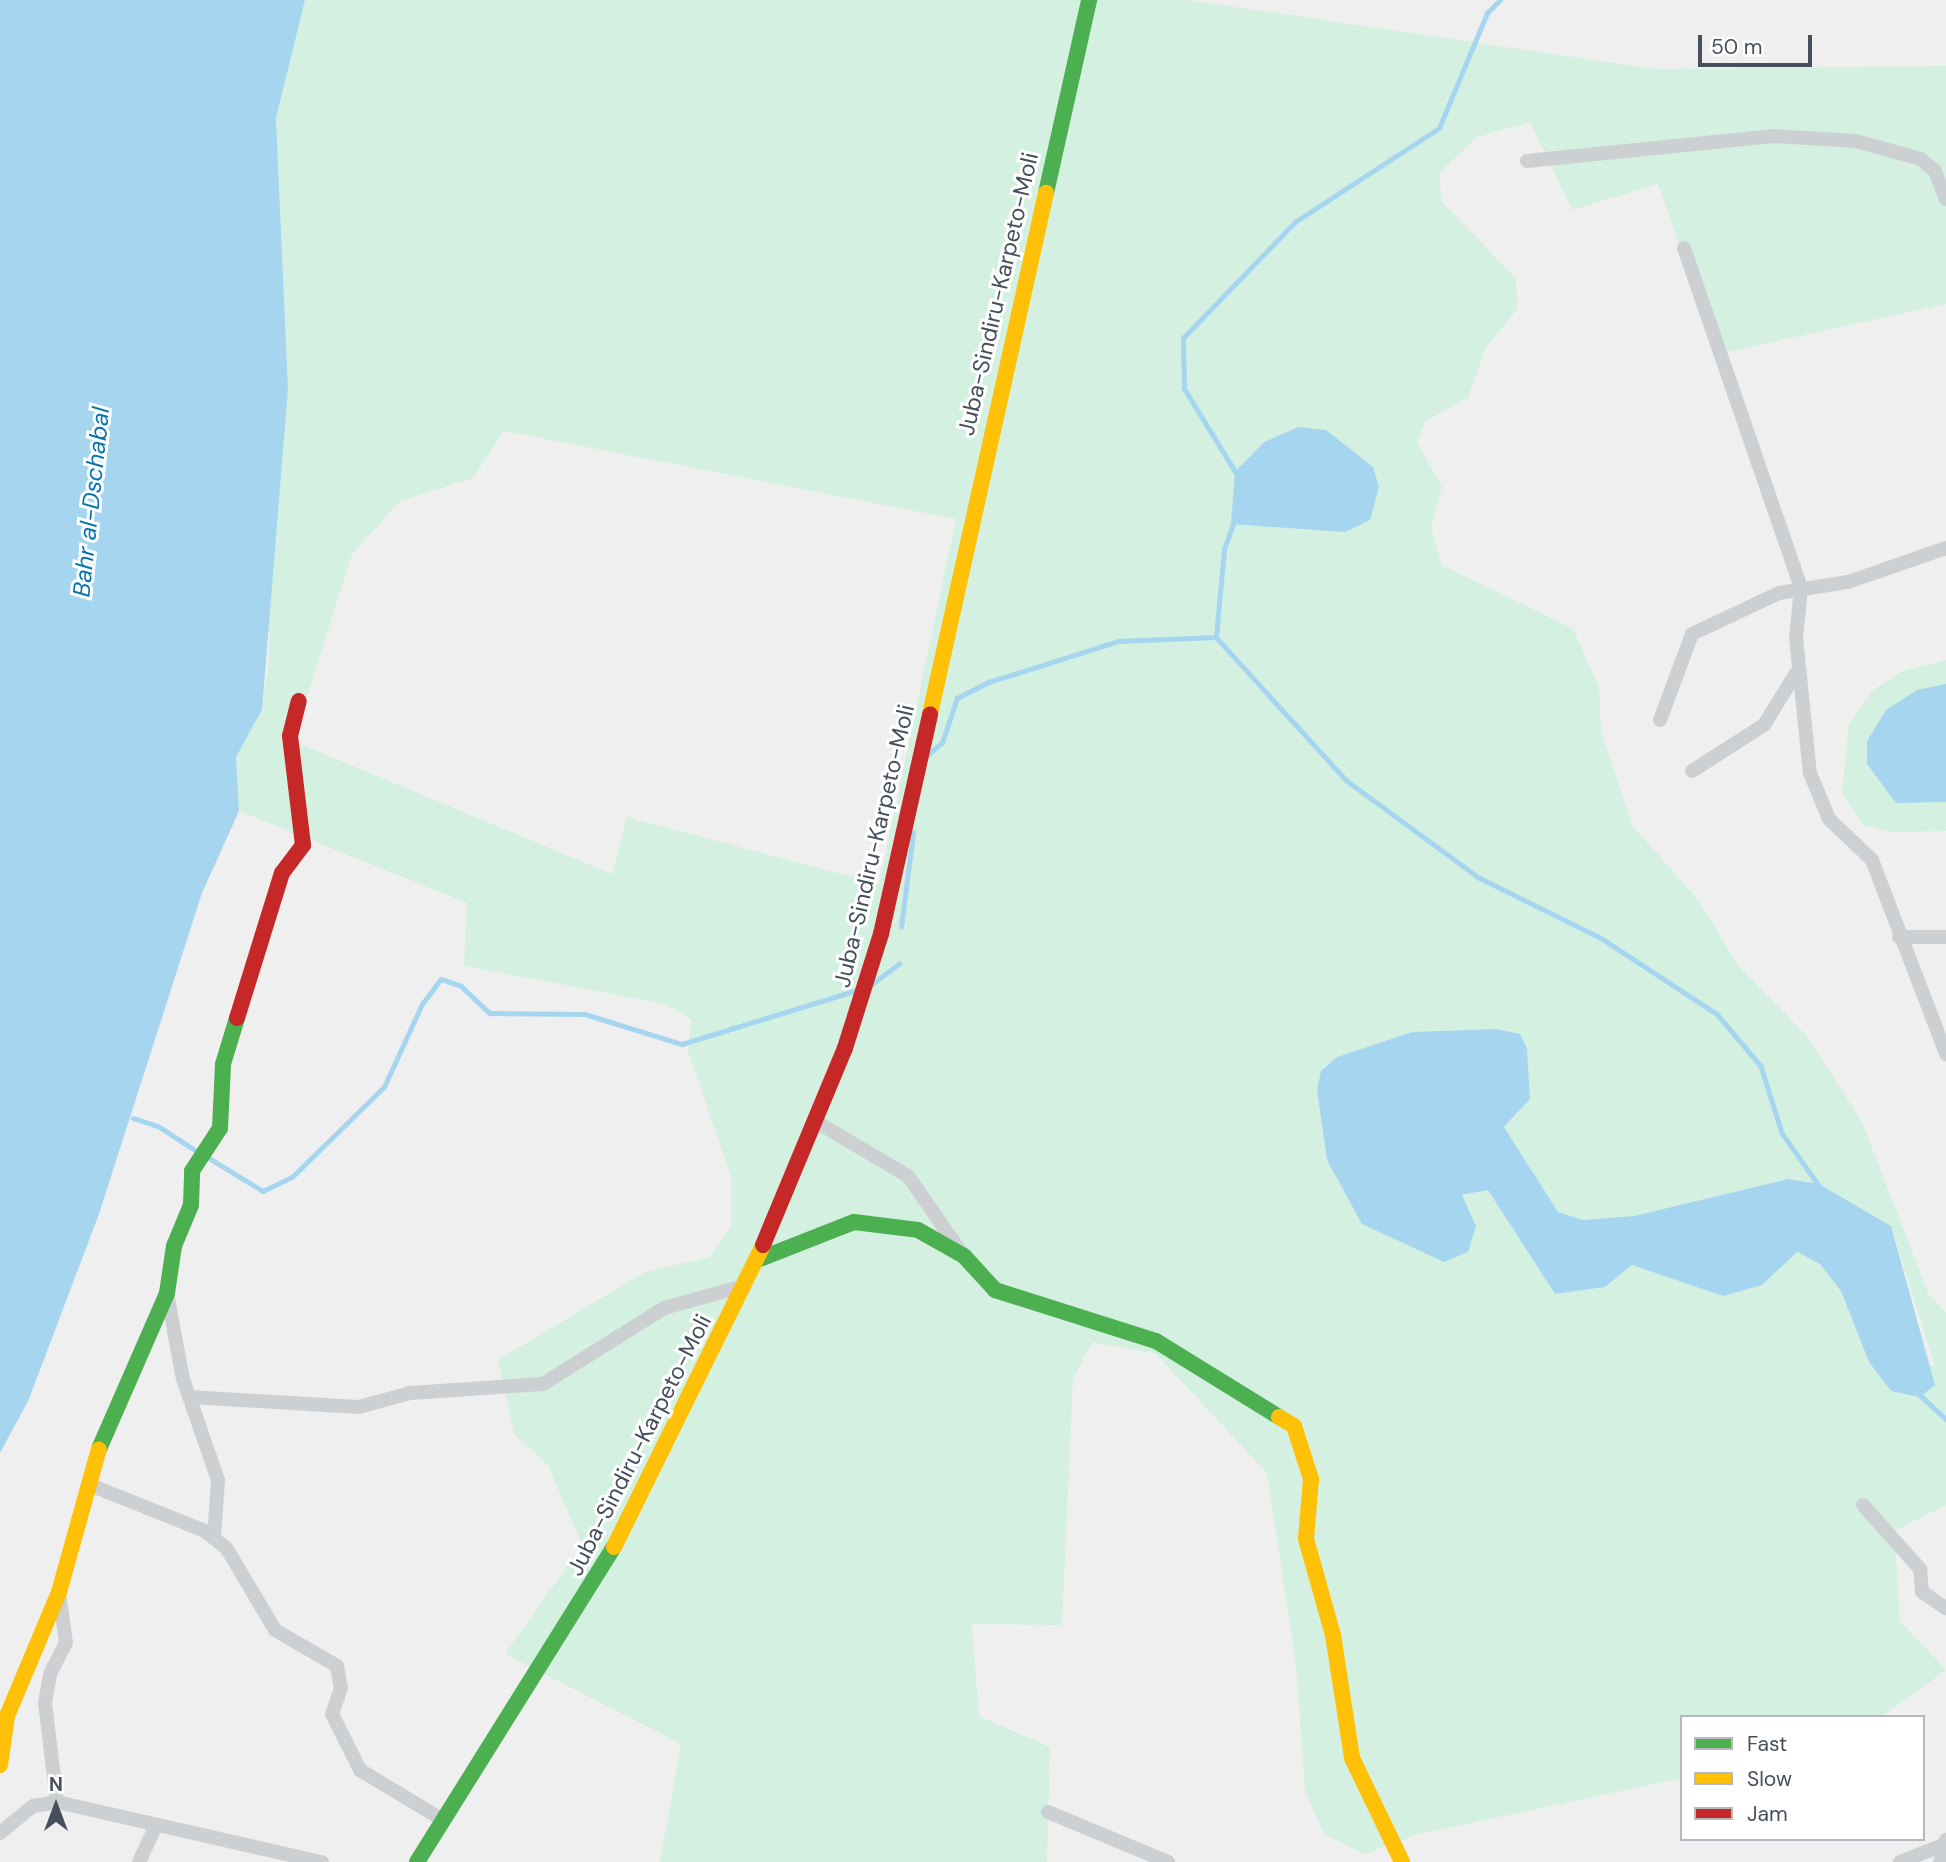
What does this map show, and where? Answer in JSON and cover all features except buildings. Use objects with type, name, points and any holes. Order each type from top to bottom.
[{"type":"street","name":"Juba-Sindiru-Karpeto-Moli","points":[[417,1862],[584,1601],[701,1384],[815,1121],[881,934],[1089,0]]},
{"type":"street","points":[[1527,161],[1774,136],[1856,141],[1921,159],[1935,171],[1946,199]]},
{"type":"street","points":[[1684,248],[1801,588],[1798,668],[1804,751],[1817,793],[1829,819],[1872,860],[1899,937],[1946,1054]]},
{"type":"street","points":[[1660,720],[1692,634],[1751,603],[1801,588],[1848,582],[1946,548]]},
{"type":"street","points":[[1692,771],[1764,725],[1798,668]]},
{"type":"street","points":[[0,1765],[7,1716],[59,1592],[101,1442],[167,1293],[174,1246],[191,1205],[192,1171],[220,1128],[223,1064],[282,873],[303,845],[290,736],[299,701]]},
{"type":"street","points":[[1899,937],[1946,937]]},
{"type":"street","points":[[815,1121],[908,1175],[928,1196],[964,1256],[995,1290],[1156,1340],[1294,1426],[1311,1479],[1306,1539],[1334,1635],[1352,1758],[1402,1862]]},
{"type":"street","points":[[757,1260],[855,1222],[918,1230],[964,1256]]},
{"type":"street","points":[[189,1397],[359,1407],[410,1393],[543,1384],[664,1308],[744,1286]]},
{"type":"street","points":[[167,1293],[189,1397],[218,1480],[214,1538]]},
{"type":"street","points":[[90,1485],[214,1538],[275,1630],[337,1666],[341,1688],[332,1714],[360,1770],[443,1821]]},
{"type":"street","points":[[1863,1505],[1920,1569],[1922,1592],[1946,1608]]},
{"type":"street","points":[[57,1802],[45,1703],[50,1674],[66,1643],[59,1592]]},
{"type":"street","points":[[0,1833],[33,1806],[57,1802],[322,1862]]},
{"type":"street","points":[[1048,1812],[1168,1862]]},
{"type":"street","points":[[139,1862],[156,1826]]},
{"type":"street","points":[[1900,1862],[1945,1843]]},
{"type":"street","points":[[1940,1862],[1945,1843]]},
{"type":"green space","points":[[305,0],[1188,0],[1655,69],[1946,66],[1946,304],[1718,354],[1658,184],[1572,210],[1530,122],[1477,137],[1440,172],[1441,201],[1516,278],[1517,309],[1485,349],[1468,398],[1425,421],[1417,442],[1442,487],[1431,527],[1442,565],[1573,629],[1599,687],[1601,731],[1632,825],[1698,900],[1739,967],[1808,1037],[1862,1122],[1929,1295],[1946,1313],[1946,1505],[1894,1531],[1900,1621],[1946,1670],[1884,1715],[1680,1715],[1680,1778],[1419,1834],[1364,1854],[1324,1834],[1305,1791],[1296,1665],[1267,1473],[1156,1354],[1092,1342],[1073,1379],[1062,1625],[972,1624],[979,1716],[1050,1747],[1047,1862],[660,1862],[681,1744],[505,1654],[582,1545],[548,1465],[514,1434],[498,1360],[645,1272],[710,1257],[731,1226],[731,1177],[688,1051],[691,1019],[665,1004],[464,966],[467,903],[239,811],[236,757],[262,710],[269,660],[269,578],[288,389],[276,118]],"holes":[[[1298,427],[1326,430],[1345,450],[1242,466],[1264,442]],[[504,431],[956,519],[879,884],[627,817],[612,874],[293,741],[352,554],[400,501],[473,478]],[[1497,1029],[1520,1034],[1519,1113],[1504,1127],[1558,1212],[1583,1220],[1634,1216],[1788,1179],[1819,1184],[1891,1226],[1935,1366],[1869,1362],[1841,1291],[1820,1264],[1796,1252],[1781,1266],[1688,1284],[1632,1265],[1605,1287],[1555,1294],[1488,1190],[1462,1196],[1429,1255],[1385,1234],[1327,1160],[1317,1090],[1337,1057],[1413,1032]]]},
{"type":"green space","points":[[1946,660],[1946,831],[1892,832],[1863,825],[1842,793],[1849,724],[1873,690],[1902,671]]},
{"type":"water","name":"Bahr al-Dschabal","points":[[0,0],[305,0],[276,118],[288,389],[262,710],[236,757],[239,811],[202,893],[99,1214],[29,1399],[0,1453]]},
{"type":"water","points":[[1298,427],[1326,430],[1373,467],[1379,487],[1370,520],[1345,532],[1231,524],[1235,472],[1264,442]]},
{"type":"water","points":[[1946,684],[1946,802],[1896,803],[1867,764],[1867,741],[1886,710],[1917,690]]},
{"type":"water","points":[[1497,1029],[1520,1034],[1527,1049],[1530,1099],[1504,1127],[1558,1212],[1583,1220],[1634,1216],[1788,1179],[1819,1184],[1891,1226],[1935,1385],[1920,1397],[1891,1391],[1869,1362],[1841,1291],[1820,1264],[1797,1252],[1762,1285],[1723,1296],[1632,1265],[1605,1287],[1555,1294],[1488,1190],[1462,1195],[1476,1226],[1468,1252],[1444,1262],[1362,1224],[1327,1160],[1317,1090],[1321,1071],[1337,1057],[1412,1032]]},
{"type":"waterway","points":[[1237,475],[1184,389],[1183,338],[1295,222],[1439,128],[1487,13],[1500,0]]},
{"type":"waterway","points":[[1216,637],[1224,549],[1234,521]]},
{"type":"waterway","points":[[927,755],[942,743],[957,698],[989,682],[1118,641],[1216,637],[1346,780],[1478,877],[1601,938],[1717,1014],[1761,1066],[1782,1133],[1820,1187]]},
{"type":"waterway","points":[[901,927],[913,833]]},
{"type":"waterway","points":[[872,984],[899,964]]},
{"type":"waterway","points":[[209,1158],[263,1191],[292,1177],[384,1087],[422,1004],[441,979],[461,986],[490,1013],[585,1014],[682,1044],[858,990]]},
{"type":"waterway","points":[[133,1118],[158,1126],[198,1152]]},
{"type":"waterway","points":[[1919,1394],[1946,1419]]},
{"type":"traffic: fast","points":[[1046,193],[1089,0]]},
{"type":"traffic: fast","points":[[99,1449],[167,1293],[174,1246],[191,1205],[192,1171],[220,1128],[223,1064],[237,1018]]},
{"type":"traffic: fast","points":[[757,1260],[854,1222],[918,1230],[964,1256],[995,1290],[1156,1341],[1279,1417]]},
{"type":"traffic: fast","points":[[417,1862],[614,1547]]},
{"type":"traffic: slow","points":[[930,714],[1046,193]]},
{"type":"traffic: slow","points":[[614,1547],[763,1245]]},
{"type":"traffic: slow","points":[[1279,1417],[1294,1426],[1311,1479],[1306,1539],[1333,1635],[1352,1758],[1402,1862]]},
{"type":"traffic: slow","points":[[0,1765],[7,1716],[59,1592],[99,1449]]},
{"type":"traffic: jam","points":[[237,1018],[282,873],[303,845],[290,736],[299,701]]},
{"type":"traffic: jam","points":[[763,1245],[845,1048],[881,934],[930,714]]}]
